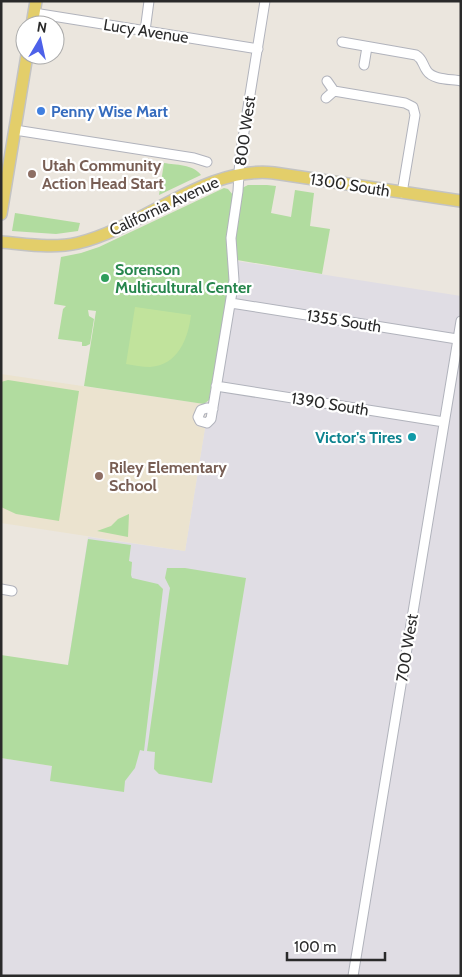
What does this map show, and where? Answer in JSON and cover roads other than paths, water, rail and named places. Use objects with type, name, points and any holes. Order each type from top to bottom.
[{"type":"main road","points":[[34,15],[36,1]]},
{"type":"main road","points":[[1,214],[25,65]]},
{"type":"main road","name":"1300 South","points":[[239,174],[268,172],[461,201]]},
{"type":"main road","name":"California Avenue","points":[[1,242],[50,246],[68,245],[89,240],[207,185],[239,174]]},
{"type":"street","points":[[145,31],[149,1]]},
{"type":"street","name":"800 West","points":[[213,409],[231,303],[234,273],[231,238],[265,1]]},
{"type":"street","name":"Lucy Avenue","points":[[65,22],[145,31],[258,48]]},
{"type":"street","points":[[342,42],[416,55],[421,58],[430,75],[461,81]]},
{"type":"street","points":[[364,65],[367,46]]},
{"type":"street","points":[[328,81],[334,91],[405,103],[414,107],[402,193]]},
{"type":"street","points":[[326,98],[334,91]]},
{"type":"street","points":[[15,130],[194,158],[207,162]]},
{"type":"street","name":"1355 South","points":[[231,303],[457,339]]},
{"type":"street","name":"700 West","points":[[353,976],[461,321]]},
{"type":"street","name":"1390 South","points":[[216,386],[444,422]]},
{"type":"street","points":[[1,589],[12,591]]},
{"type":"place","name":"Penny Wise Mart","points":[[41,111]]},
{"type":"place","name":"Utah Community Action Head Start","points":[[32,174]]},
{"type":"place","name":"Sorenson Multicultural Center","points":[[105,278]]},
{"type":"place","name":"Victor's Tires","points":[[412,437]]},
{"type":"place","name":"Riley Elementary School","points":[[99,476]]}]
